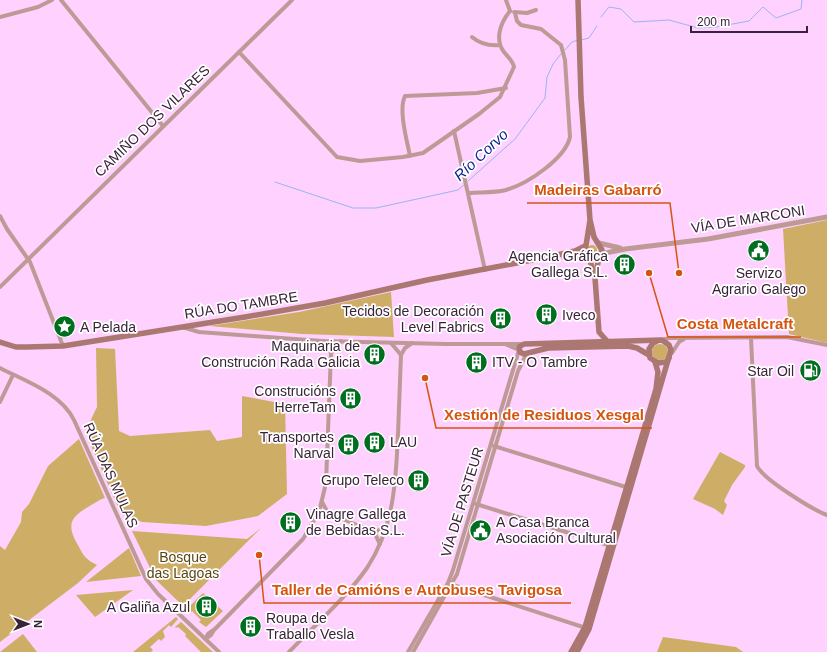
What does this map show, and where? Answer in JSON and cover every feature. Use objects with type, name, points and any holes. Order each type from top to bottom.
[{"type":"main road","points":[[578,0],[578,35],[583,141],[590,220],[585,252],[595,278],[599,332],[594,340],[590,342]]},
{"type":"main road","points":[[590,220],[602,250],[595,278]]},
{"type":"main road","points":[[485,270],[575,251],[586,246],[590,242],[598,243]]},
{"type":"main road","points":[[548,257],[588,257],[593,259],[600,255]]},
{"type":"main road","name":"RÚA DO TAMBRE","points":[[0,342],[16,347],[63,346],[181,327],[198,328],[325,303],[427,280],[485,270]]},
{"type":"main road","points":[[599,332],[607,341]]},
{"type":"main road","points":[[649,355],[650,346],[660,340]]},
{"type":"main road","points":[[577,652],[587,628],[628,488],[656,389],[658,372],[655,362],[649,355],[637,348],[628,346],[548,348],[524,354],[519,350],[524,344],[660,340],[669,345],[671,355],[628,488]]},
{"type":"main road","points":[[524,344],[529,347],[528,352]]},
{"type":"main road","points":[[655,362],[666,362],[671,355]]},
{"type":"main road","points":[[572,652],[587,628]]},
{"type":"street","points":[[0,17],[38,7],[52,0]]},
{"type":"street","points":[[61,0],[162,126]]},
{"type":"street","name":"CAMIÑO DOS VILARES","points":[[0,287],[162,126],[292,0]]},
{"type":"street","points":[[506,0],[510,11],[515,13],[527,13],[536,10]]},
{"type":"street","points":[[239,52],[337,157],[360,161],[410,156],[423,152],[500,97],[514,70],[514,65],[500,45],[501,25],[510,11]]},
{"type":"street","points":[[468,193],[499,192],[514,187],[552,164],[565,151],[570,137],[563,52],[561,45],[541,29],[521,24],[517,21],[515,13]]},
{"type":"street","points":[[472,37],[480,43],[500,45]]},
{"type":"street","points":[[410,156],[404,126],[403,102],[405,96],[477,93],[506,88]]},
{"type":"street","points":[[454,131],[485,270]]},
{"type":"street","points":[[0,216],[7,230],[28,258],[63,346]]},
{"type":"street","name":"VÍA DE MARCONI","points":[[600,255],[625,249],[708,239],[827,217]]},
{"type":"street","name":"VÍA DE MARCONI","points":[[598,243],[625,249]]},
{"type":"street","points":[[198,328],[324,341],[524,344]]},
{"type":"street","points":[[660,340],[669,338],[787,337],[827,346]]},
{"type":"street","points":[[751,338],[757,466],[760,472],[777,485],[827,515]]},
{"type":"street","points":[[671,355],[679,342],[685,339]]},
{"type":"street","points":[[324,341],[331,351]]},
{"type":"street","points":[[205,639],[208,634],[214,630],[297,545],[316,518],[320,509],[326,483],[332,341]]},
{"type":"street","points":[[331,351],[341,341]]},
{"type":"street","points":[[391,342],[401,353]]},
{"type":"street","points":[[289,652],[356,582],[368,567],[384,536],[393,503],[396,481],[402,343]]},
{"type":"street","points":[[401,353],[412,343]]},
{"type":"street","points":[[503,344],[519,350]]},
{"type":"street","name":"VÍA DE PASTEUR","points":[[413,652],[450,584],[478,504],[519,350]]},
{"type":"street","name":"VÍA DE PASTEUR","points":[[408,652],[450,584],[473,503],[518,371],[528,352]]},
{"type":"street","name":"RÚA DAS MULAS","points":[[0,368],[55,397],[69,410],[143,574],[154,589],[219,652]]},
{"type":"street","points":[[0,402],[13,375]]},
{"type":"street","points":[[493,446],[628,488]]},
{"type":"street","points":[[322,502],[327,512]]},
{"type":"street","points":[[473,503],[611,546]]},
{"type":"street","points":[[320,509],[384,536]]},
{"type":"street","points":[[316,518],[327,512]]},
{"type":"street","points":[[376,533],[387,526]]},
{"type":"street","points":[[376,533],[380,544]]},
{"type":"street","points":[[450,584],[587,628]]},
{"type":"street","points":[[198,631],[214,630]]},
{"type":"street","points":[[212,645],[214,630]]},
{"type":"green space","points":[[827,220],[827,343],[789,334],[783,229]]},
{"type":"green space","points":[[590,245],[594,245],[597,250],[594,255],[590,255],[587,252],[587,248]]},
{"type":"green space","points":[[391,292],[394,337],[302,334],[209,326],[299,312]]},
{"type":"green space","points":[[660,344],[666,346],[668,352],[666,358],[660,360],[654,358],[652,352],[654,346]]},
{"type":"green space","points":[[96,348],[115,349],[119,431],[130,436],[210,430],[217,441],[242,437],[242,396],[285,404],[287,494],[258,516],[206,526],[142,522],[121,514],[85,432],[97,407]]},
{"type":"green space","points":[[79,439],[105,498],[77,515],[71,528],[74,538],[83,554],[87,559],[97,565],[78,583],[0,642],[0,546],[5,550],[21,522],[22,512],[29,504],[48,466]]},
{"type":"green space","points":[[720,452],[745,465],[724,501],[727,505],[723,515],[715,509],[693,499]]},
{"type":"green space","name":"Bosque das Lagoas","points":[[261,528],[183,606],[156,580],[132,531],[247,539]]},
{"type":"green space","points":[[129,548],[141,576],[86,582]]},
{"type":"green space","points":[[133,590],[95,617],[76,595]]},
{"type":"green space","points":[[203,593],[223,611],[206,627],[199,622],[201,620],[192,611],[190,614],[186,610]]},
{"type":"green space","points":[[176,617],[178,619],[171,627],[169,625],[163,631],[165,637],[161,641],[159,639],[150,647],[153,650],[151,652],[133,652]]},
{"type":"green space","points":[[181,622],[213,652],[201,652],[185,636],[186,634],[178,627],[175,627]]},
{"type":"green space","points":[[23,634],[37,652],[0,652]]},
{"type":"green space","points":[[663,637],[736,647],[743,652],[657,652]]},
{"type":"waterway","name":"Río Corvo","points":[[601,17],[609,7],[621,9],[634,22],[669,20],[698,28],[716,27],[749,21],[763,7],[776,18],[801,9],[802,0]]},
{"type":"waterway","name":"Río Corvo","points":[[581,40],[589,38],[597,26]]},
{"type":"waterway","name":"Río Corvo","points":[[565,50],[572,42],[578,40]]},
{"type":"waterway","name":"Río Corvo","points":[[468,181],[515,139],[545,98],[547,77],[553,64],[561,54]]},
{"type":"waterway","name":"Río Corvo","points":[[275,182],[353,208],[376,208],[458,190],[464,185]]},
{"type":"place","name":"Servizo Agrario Galego","points":[[759,251]]},
{"type":"place","name":"Agencia Gráfica Gallega S.L.","points":[[624,264]]},
{"type":"place","name":"Costa Metalcraft","points":[[649,273]]},
{"type":"place","name":"Madeiras Gabarró","points":[[679,273]]},
{"type":"place","name":"Iveco","points":[[546,315]]},
{"type":"place","name":"Tecidos de Decoración Level Fabrics","points":[[500,319]]},
{"type":"place","name":"A Pelada","points":[[64,327]]},
{"type":"place","name":"Maquinaria de Construción Rada Galicia","points":[[375,354]]},
{"type":"place","name":"ITV - O Tambre","points":[[477,362]]},
{"type":"place","name":"Star Oil","points":[[810,371]]},
{"type":"place","name":"Xestión de Residuos Xesgal","points":[[425,378]]},
{"type":"place","name":"Construcións HerreTam","points":[[351,399]]},
{"type":"place","name":"LAU","points":[[375,442]]},
{"type":"place","name":"Transportes Narval","points":[[349,445]]},
{"type":"place","name":"Grupo Teleco","points":[[419,480]]},
{"type":"place","name":"Vinagre Gallega de Bebidas S.L.","points":[[291,522]]},
{"type":"place","name":"A Casa Branca Asociación Cultural","points":[[480,530]]},
{"type":"place","name":"Taller de Camións e Autobuses Tavigosa","points":[[259,555]]},
{"type":"place","name":"A Galiña Azul","points":[[206,607]]},
{"type":"place","name":"Roupa de Traballo Vesla","points":[[250,626]]}]
